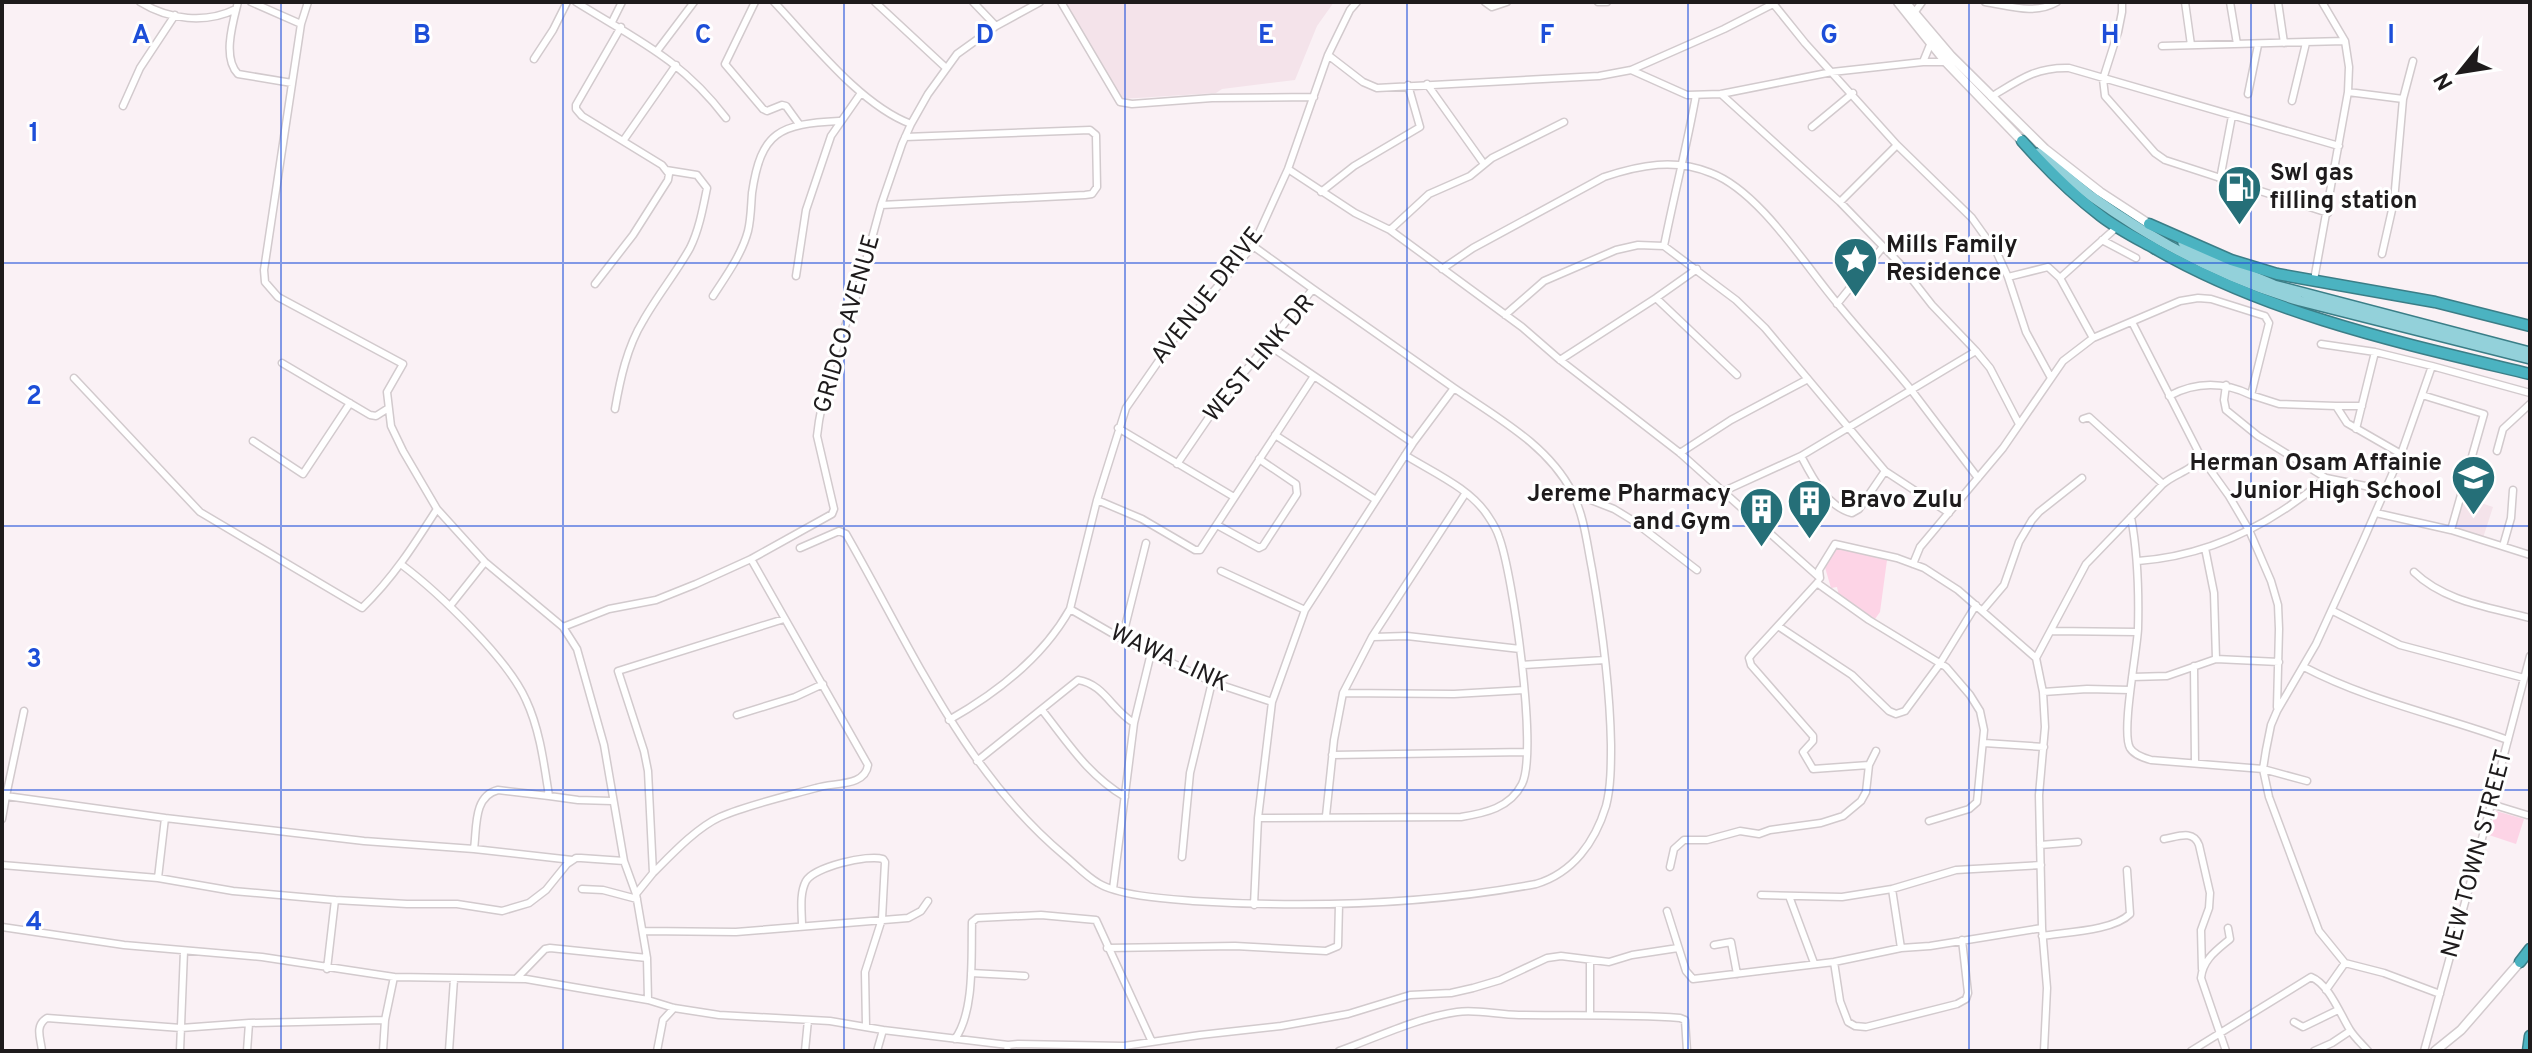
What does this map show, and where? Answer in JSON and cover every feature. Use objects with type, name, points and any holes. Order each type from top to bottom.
[{"type":"highway","points":[[2022,141],[2055,178],[2117,227],[2203,275],[2323,322],[2530,374]]},
{"type":"highway","points":[[2149,224],[2241,263],[2277,274],[2528,325]]},
{"type":"highway","points":[[2525,960],[2530,949]]},
{"type":"highway","points":[[2528,1051],[2530,1036]]},
{"type":"main road","points":[[1898,2],[1932,40],[2045,149],[2071,171],[2149,224],[2217,261],[2274,285],[2530,359]]},
{"type":"main road","points":[[1905,2],[1946,62],[2022,141],[2111,210],[2192,259],[2271,292],[2530,352]]},
{"type":"main road","points":[[2435,1051],[2461,1030],[2525,960]]},
{"type":"street","points":[[140,2],[175,15],[204,19],[215,18],[237,6]]},
{"type":"street","points":[[251,2],[301,24]]},
{"type":"street","points":[[308,2],[301,24],[264,270],[265,282],[278,297],[403,364],[387,392],[387,409],[403,451],[437,509],[485,562],[563,627],[577,649],[604,745],[624,861],[637,896],[647,958],[648,1000]]},
{"type":"street","points":[[534,59],[567,2]]},
{"type":"street","points":[[576,2],[621,27],[676,65],[708,95],[726,118]]},
{"type":"street","points":[[612,22],[622,2]]},
{"type":"street","points":[[657,51],[694,2]]},
{"type":"street","points":[[755,2],[725,64],[763,109],[771,110],[782,105],[799,124]]},
{"type":"street","points":[[774,2],[861,93],[911,124]]},
{"type":"street","points":[[875,2],[945,67]]},
{"type":"street","points":[[973,2],[996,26]]},
{"type":"street","name":"GRIDCO AVENUE","points":[[563,627],[609,609],[656,600],[751,559],[828,517],[834,509],[817,436],[829,369],[856,297],[881,205],[905,137],[945,67],[968,44],[1040,2]]},
{"type":"street","points":[[1061,2],[1120,102],[1314,97]]},
{"type":"street","name":"AVENUE DRIVE","points":[[1070,609],[1097,500],[1126,408],[1183,326],[1253,246],[1288,169],[1328,55],[1357,2]]},
{"type":"street","points":[[1485,2],[1492,7],[1507,2]]},
{"type":"street","points":[[1598,2],[1607,2]]},
{"type":"street","points":[[1914,13],[1922,2]]},
{"type":"street","points":[[1985,2],[2035,10],[2057,2]]},
{"type":"street","points":[[2122,2],[2118,32],[2103,79],[2105,96],[2155,153],[2165,160],[2328,213]]},
{"type":"street","points":[[2185,2],[2191,45]]},
{"type":"street","points":[[2230,2],[2237,44]]},
{"type":"street","points":[[2278,2],[2284,43]]},
{"type":"street","points":[[2314,280],[2348,92],[2349,67],[2345,41],[2322,2]]},
{"type":"street","points":[[1328,55],[1369,86],[1377,88],[1599,76],[1631,70],[1724,29],[1772,3],[1897,145],[1972,218],[1997,253],[2026,332],[2050,376]]},
{"type":"street","points":[[237,6],[229,55],[234,71],[292,83]]},
{"type":"street","points":[[123,106],[140,68],[175,15]]},
{"type":"street","points":[[615,409],[631,344],[690,248],[707,188],[697,175],[666,170],[582,116],[576,109],[621,27]]},
{"type":"street","points":[[1923,62],[1932,40]]},
{"type":"street","points":[[2162,46],[2345,41]]},
{"type":"street","points":[[2292,101],[2306,43]]},
{"type":"street","points":[[2248,94],[2258,45]]},
{"type":"street","points":[[2382,254],[2394,201],[2403,99],[2413,61]]},
{"type":"street","points":[[1631,70],[1687,95],[1696,95],[1721,94],[1832,72],[1946,62]]},
{"type":"street","points":[[623,141],[676,65]]},
{"type":"street","points":[[1991,97],[2032,72],[2051,67],[2069,68],[2339,146]]},
{"type":"street","points":[[1427,84],[1484,164]]},
{"type":"street","points":[[1321,192],[1354,166],[1420,127],[1408,85]]},
{"type":"street","points":[[2348,92],[2403,99]]},
{"type":"street","points":[[796,276],[806,210],[831,136],[861,93]]},
{"type":"street","points":[[1812,127],[1853,93]]},
{"type":"street","points":[[1721,94],[1840,202],[1900,264],[1932,305],[1990,368],[2019,424]]},
{"type":"street","points":[[1664,246],[1696,95]]},
{"type":"street","points":[[2220,179],[2232,116]]},
{"type":"street","points":[[713,296],[730,270],[748,230],[755,172],[761,154],[775,136],[799,124],[839,121]]},
{"type":"street","points":[[1390,230],[1429,194],[1470,176],[1502,153],[1564,122]]},
{"type":"street","points":[[881,205],[1085,195],[1092,194],[1097,187],[1096,135],[1090,130],[905,137]]},
{"type":"street","points":[[1840,202],[1897,145]]},
{"type":"street","points":[[1442,269],[1473,248],[1604,177],[1643,166],[1683,165],[1714,173],[1737,188],[1771,221],[1910,389],[1978,478]]},
{"type":"street","points":[[1288,169],[1355,213],[1390,230],[1505,315],[1680,453],[1818,581],[1869,620],[1946,667],[1980,711],[1984,743],[1977,802],[1969,809],[1929,821]]},
{"type":"street","points":[[595,284],[657,199],[668,180],[666,170]]},
{"type":"street","points":[[2060,278],[2117,227]]},
{"type":"street","points":[[2102,240],[2136,258]]},
{"type":"street","points":[[1505,315],[1544,281],[1616,250],[1638,245],[1664,246],[1697,269],[1755,318],[1885,471],[1949,513]]},
{"type":"street","points":[[1253,246],[1313,289]]},
{"type":"street","points":[[1837,304],[1882,248]]},
{"type":"street","points":[[2008,277],[2048,267],[2060,278],[2093,338]]},
{"type":"street","points":[[1560,360],[1697,269]]},
{"type":"street","name":"WEST LINK DR","points":[[1113,889],[1158,898],[1254,905],[1339,904],[1441,897],[1536,884],[1550,880],[1574,863],[1588,845],[1607,803],[1611,764],[1605,660],[1585,531],[1573,493],[1552,462],[1522,436],[1313,289],[1218,404],[1177,464]]},
{"type":"street","points":[[1656,298],[1737,375]]},
{"type":"street","points":[[1913,564],[1920,547],[1978,478],[2050,376],[2063,361],[2093,338],[2180,301],[2198,298],[2211,299],[2265,316],[2269,323],[2251,395]]},
{"type":"street","points":[[2132,322],[2201,457],[2249,530],[2271,581],[2278,605],[2277,711]]},
{"type":"street","points":[[1267,344],[1413,443]]},
{"type":"street","points":[[2321,344],[2375,352],[2530,393]]},
{"type":"street","points":[[1722,492],[1801,456],[1976,351]]},
{"type":"street","points":[[2356,429],[2375,352]]},
{"type":"street","points":[[282,363],[373,416],[387,409]]},
{"type":"street","points":[[2432,366],[2401,454],[2333,611],[2271,725],[2263,769],[2279,826],[2319,931],[2345,963],[2384,973],[2440,994]]},
{"type":"street","points":[[1097,500],[1142,519],[1195,550],[1204,547],[1314,376]]},
{"type":"street","points":[[74,378],[200,512],[362,608],[402,565],[437,509]]},
{"type":"street","points":[[1680,453],[1731,420],[1808,379]]},
{"type":"street","points":[[2169,396],[2191,386],[2226,385],[2279,404],[2362,406]]},
{"type":"street","points":[[2226,385],[2226,410],[2235,419],[2326,478],[2385,490]]},
{"type":"street","points":[[1254,905],[1258,818],[1272,702],[1305,610],[1413,443],[1454,388]]},
{"type":"street","points":[[2422,395],[2484,414],[2451,530]]},
{"type":"street","points":[[253,441],[303,474],[350,403]]},
{"type":"street","points":[[2497,451],[2503,429],[2530,404]]},
{"type":"street","points":[[2336,406],[2347,423],[2401,454]]},
{"type":"street","points":[[2083,419],[2089,417],[2105,429],[2163,484]]},
{"type":"street","points":[[1118,428],[1234,497]]},
{"type":"street","points":[[1275,435],[1376,500]]},
{"type":"street","points":[[1258,818],[1461,817],[1500,807],[1514,797],[1524,780],[1527,752],[1522,665],[1506,559],[1499,535],[1487,514],[1465,494],[1405,455]]},
{"type":"street","points":[[1801,456],[1822,491],[1852,513],[1859,509],[1885,471]]},
{"type":"street","points":[[2036,658],[2086,564],[2163,484],[2191,469],[2201,457]]},
{"type":"street","points":[[1217,525],[1259,548],[1297,494],[1296,484],[1259,459]]},
{"type":"street","points":[[1778,626],[1852,675],[1889,711],[1896,714],[1905,711],[1979,608],[2004,585],[2019,542],[2032,520],[2082,478]]},
{"type":"street","points":[[2138,561],[2178,557],[2249,530],[2287,509],[2326,478]]},
{"type":"street","points":[[2503,546],[2511,518],[2513,490]]},
{"type":"street","points":[[1573,493],[1606,505],[1632,520],[1697,570]]},
{"type":"street","points":[[1326,816],[1332,755],[1343,693],[1372,637],[1465,494]]},
{"type":"street","points":[[2376,513],[2451,530],[2530,555]]},
{"type":"street","points":[[2131,517],[2138,561],[2137,632],[2130,690],[2130,748],[2151,760],[2263,769],[2307,781]]},
{"type":"street","points":[[800,548],[839,531],[846,534],[949,720],[977,761],[1009,803],[1044,839],[1096,882],[1113,889],[1134,723],[1151,653]]},
{"type":"street","points":[[1122,639],[1146,543]]},
{"type":"street","points":[[1869,765],[1813,769],[1803,752],[1813,741],[1813,736],[1751,665],[1749,658],[1818,581],[1819,570],[1835,544],[1913,564],[1958,590],[2036,658],[2043,692],[2044,747],[2039,795],[2042,932],[2047,988],[2044,1051]]},
{"type":"street","points":[[2205,548],[2214,593],[2216,659]]},
{"type":"street","points":[[637,896],[653,873],[679,847],[720,817],[829,784],[858,781],[866,775],[868,765],[751,559]]},
{"type":"street","points":[[450,606],[485,562]]},
{"type":"street","points":[[402,565],[450,606],[514,678],[539,741],[549,796]]},
{"type":"street","points":[[1221,571],[1305,610]]},
{"type":"street","points":[[2414,572],[2428,585],[2454,598],[2530,618]]},
{"type":"street","points":[[949,720],[977,704],[1023,666],[1050,639],[1070,609]]},
{"type":"street","name":"WAWA LINK","points":[[1070,609],[1122,639],[1212,682],[1272,702]]},
{"type":"street","points":[[2333,611],[2400,645],[2524,678]]},
{"type":"street","points":[[653,873],[648,771],[618,671],[784,619]]},
{"type":"street","points":[[2051,631],[2137,632]]},
{"type":"street","points":[[1372,637],[1407,636],[1520,649]]},
{"type":"street","name":"NEW TOWN STREET","points":[[2424,1051],[2530,656]]},
{"type":"street","points":[[2132,677],[2167,676],[2216,659],[2279,662]]},
{"type":"street","points":[[1522,665],[1605,660]]},
{"type":"street","points":[[2194,666],[2195,763]]},
{"type":"street","points":[[2304,667],[2368,696],[2508,740]]},
{"type":"street","points":[[977,761],[1078,680],[1093,683],[1117,710],[1134,723]]},
{"type":"street","points":[[1182,857],[1190,773],[1212,682]]},
{"type":"street","points":[[737,715],[795,697],[823,684]]},
{"type":"street","points":[[1343,693],[1454,694],[1524,690]]},
{"type":"street","points":[[2043,692],[2130,690]]},
{"type":"street","points":[[1042,710],[1079,760],[1125,797]]},
{"type":"street","points":[[2,819],[24,711]]},
{"type":"street","points":[[1984,743],[2044,747]]},
{"type":"street","points":[[1670,867],[1674,849],[1684,840],[1707,840],[1740,831],[1759,834],[1843,816],[1861,801],[1866,792],[1869,765],[1876,751]]},
{"type":"street","points":[[1332,755],[1527,752]]},
{"type":"street","points":[[474,849],[479,805],[490,792],[498,790],[612,801]]},
{"type":"street","points":[[6,796],[364,841],[572,860],[624,861]]},
{"type":"street","points":[[2491,804],[2527,815]]},
{"type":"street","points":[[158,878],[165,818]]},
{"type":"street","points":[[2164,839],[2190,835],[2197,838],[2210,893],[2209,908],[2201,930],[2201,978],[2226,1051]]},
{"type":"street","points":[[2040,845],[2078,842]]},
{"type":"street","points":[[802,926],[803,891],[809,877],[842,863],[873,856],[883,859],[882,919],[865,972],[866,1026]]},
{"type":"street","points":[[2,865],[158,878],[233,891],[335,900],[457,904],[502,911],[517,908],[538,897],[572,860]]},
{"type":"street","points":[[1761,895],[1842,897],[1892,889],[1956,870],[2041,865]]},
{"type":"street","points":[[1667,911],[1686,971],[1693,979],[1834,962],[1901,948],[2091,929],[2121,922],[2130,914],[2127,870]]},
{"type":"street","points":[[582,889],[637,896]]},
{"type":"street","points":[[1892,889],[1901,948]]},
{"type":"street","points":[[1789,896],[1814,963]]},
{"type":"street","points":[[327,969],[335,900]]},
{"type":"street","points":[[643,931],[736,932],[908,918],[921,911],[928,901]]},
{"type":"street","points":[[1107,948],[1235,946],[1326,951],[1338,946],[1340,940],[1339,904]]},
{"type":"street","points":[[955,1039],[965,1018],[971,973],[972,922],[977,918],[1041,915],[1095,919],[1152,1042]]},
{"type":"street","points":[[2,927],[110,943],[262,957],[394,977],[517,978],[719,1015],[866,1026],[1008,1048],[1124,1046],[1320,1020],[1378,1007],[1410,995],[1451,993],[1473,988],[1500,980],[1547,958],[1561,956],[1609,962],[1678,948]]},
{"type":"street","points":[[2202,969],[2210,956],[2230,939],[2228,928]]},
{"type":"street","points":[[1834,962],[1840,1001],[1848,1022],[1866,1027],[1966,999],[1968,993],[1962,940]]},
{"type":"street","points":[[1714,945],[1731,942],[1737,974]]},
{"type":"street","points":[[517,978],[545,949],[550,948],[647,958]]},
{"type":"street","points":[[180,1051],[184,951]]},
{"type":"street","points":[[1590,960],[1590,1014]]},
{"type":"street","points":[[2326,990],[2345,963]]},
{"type":"street","points":[[971,973],[1025,976]]},
{"type":"street","points":[[383,1051],[385,1020],[394,977]]},
{"type":"street","points":[[2191,1051],[2311,977],[2316,978],[2326,990],[2350,1031],[2368,1051]]},
{"type":"street","points":[[449,1051],[454,979]]},
{"type":"street","points":[[657,1051],[663,1020],[674,1008]]},
{"type":"street","points":[[2294,1022],[2303,1027],[2338,1010]]},
{"type":"street","points":[[1339,1051],[1415,1022],[1476,1011],[1515,1015],[1680,1018],[1685,1020],[1687,1026],[1687,1051]]},
{"type":"street","points":[[42,1051],[39,1026],[47,1018],[181,1028],[385,1020]]},
{"type":"street","points":[[805,1051],[808,1020]]},
{"type":"street","points":[[247,1051],[249,1023]]},
{"type":"street","points":[[877,1051],[883,1030]]},
{"type":"street","points":[[2314,1051],[2350,1031]]},
{"type":"shaded area","points":[[1066,2],[1334,2],[1317,26],[1295,80],[1222,89],[1216,93],[1121,99]]},
{"type":"shaded area","name":"Herman Osam Affainie Junior High School","points":[[2463,497],[2493,507],[2483,538],[2453,528]]},
{"type":"shaded area","points":[[1836,546],[1887,560],[1880,612],[1875,619],[1839,596],[1837,587],[1831,588],[1824,564]]},
{"type":"shaded area","points":[[2496,811],[2524,819],[2516,844],[2489,835]]},
{"type":"place","name":"Swl gas filling station","points":[[2239,227]]},
{"type":"place","name":"Mills Family Residence","points":[[1855,299]]},
{"type":"place","name":"Herman Osam Affainie Junior High School","points":[[2473,517]]},
{"type":"place","name":"Bravo Zulu","points":[[1809,540]]},
{"type":"place","name":"Jereme Pharmacy and Gym","points":[[1762,548]]}]
